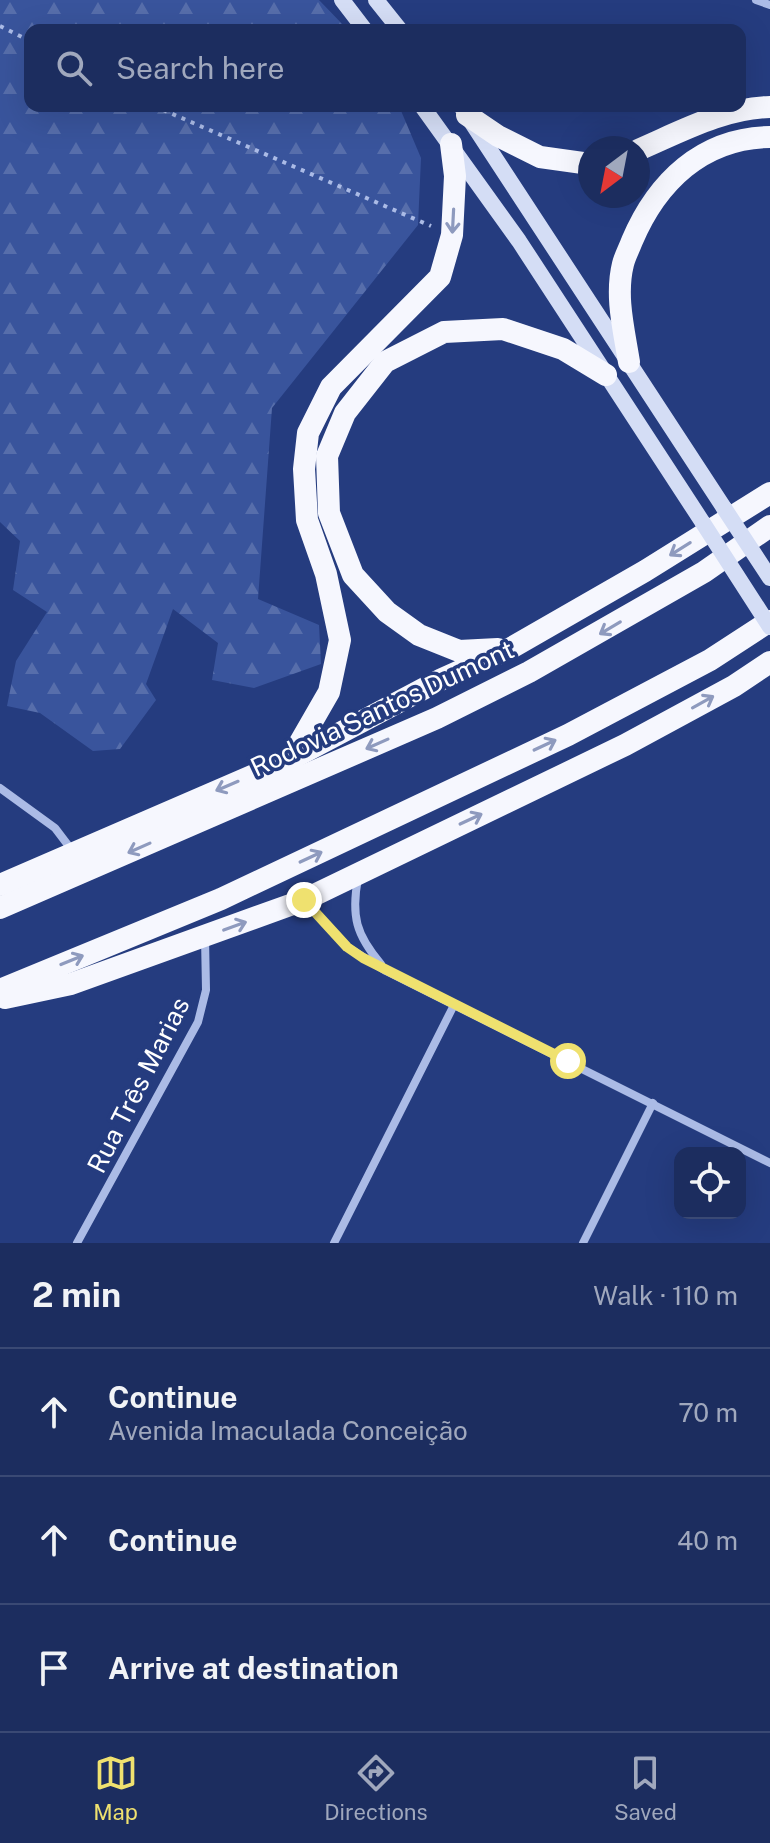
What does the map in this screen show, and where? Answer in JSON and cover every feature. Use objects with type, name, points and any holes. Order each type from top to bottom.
[{"type":"highway","points":[[746,110],[770,107]]},
{"type":"highway","points":[[467,112],[498,136],[540,157],[578,162]]},
{"type":"highway","points":[[650,145],[716,116],[736,112]]},
{"type":"highway","points":[[629,362],[620,310],[623,264],[645,211],[674,175],[713,149],[752,137],[770,137]]},
{"type":"highway","points":[[291,759],[329,692],[340,640],[326,574],[307,520],[304,469],[308,433],[331,387],[440,277],[452,235],[455,176],[451,144]]},
{"type":"highway","points":[[511,648],[459,651],[419,635],[387,612],[353,575],[329,513],[327,456],[345,413],[385,362],[444,332],[503,329],[563,349],[606,375]]},
{"type":"highway","points":[[0,885],[291,759],[442,679],[511,648],[645,571],[770,493]]},
{"type":"highway","name":"Rodovia Santos Dumont","points":[[0,908],[437,718],[516,679],[704,572],[770,526]]},
{"type":"highway","points":[[0,990],[221,899],[568,735],[710,660],[770,624]]},
{"type":"highway","points":[[0,998],[71,984],[304,900],[625,745],[734,686],[770,662]]},
{"type":"main road","points":[[342,0],[360,24]]},
{"type":"main road","points":[[376,0],[395,24]]},
{"type":"main road","points":[[427,112],[519,241],[770,624]]},
{"type":"main road","points":[[465,112],[770,578]]},
{"type":"street","points":[[756,0],[770,5]]},
{"type":"street","points":[[0,788],[55,828],[74,853]]},
{"type":"street","points":[[359,872],[355,893],[357,931],[364,945],[386,971]]},
{"type":"street","points":[[304,900],[347,947],[386,971],[770,1163]]},
{"type":"street","name":"Rua Três Marias","points":[[77,1243],[198,1022],[206,990],[205,937]]},
{"type":"street","points":[[334,1243],[454,1005]]},
{"type":"street","points":[[583,1243],[653,1103]]},
{"type":"path","points":[[0,26],[24,38]]},
{"type":"path","points":[[168,112],[452,235]]},
{"type":"green space","points":[[0,0],[319,0],[342,24],[24,24],[24,112],[402,112],[421,158],[418,225],[272,408],[258,599],[319,625],[321,664],[254,688],[212,680],[218,643],[173,609],[146,684],[156,700],[120,749],[93,751],[40,713],[7,706],[16,661],[47,612],[13,590],[20,541],[0,522]]},
{"type":"route","points":[[304,900],[347,947],[363,958],[568,1061]]}]
